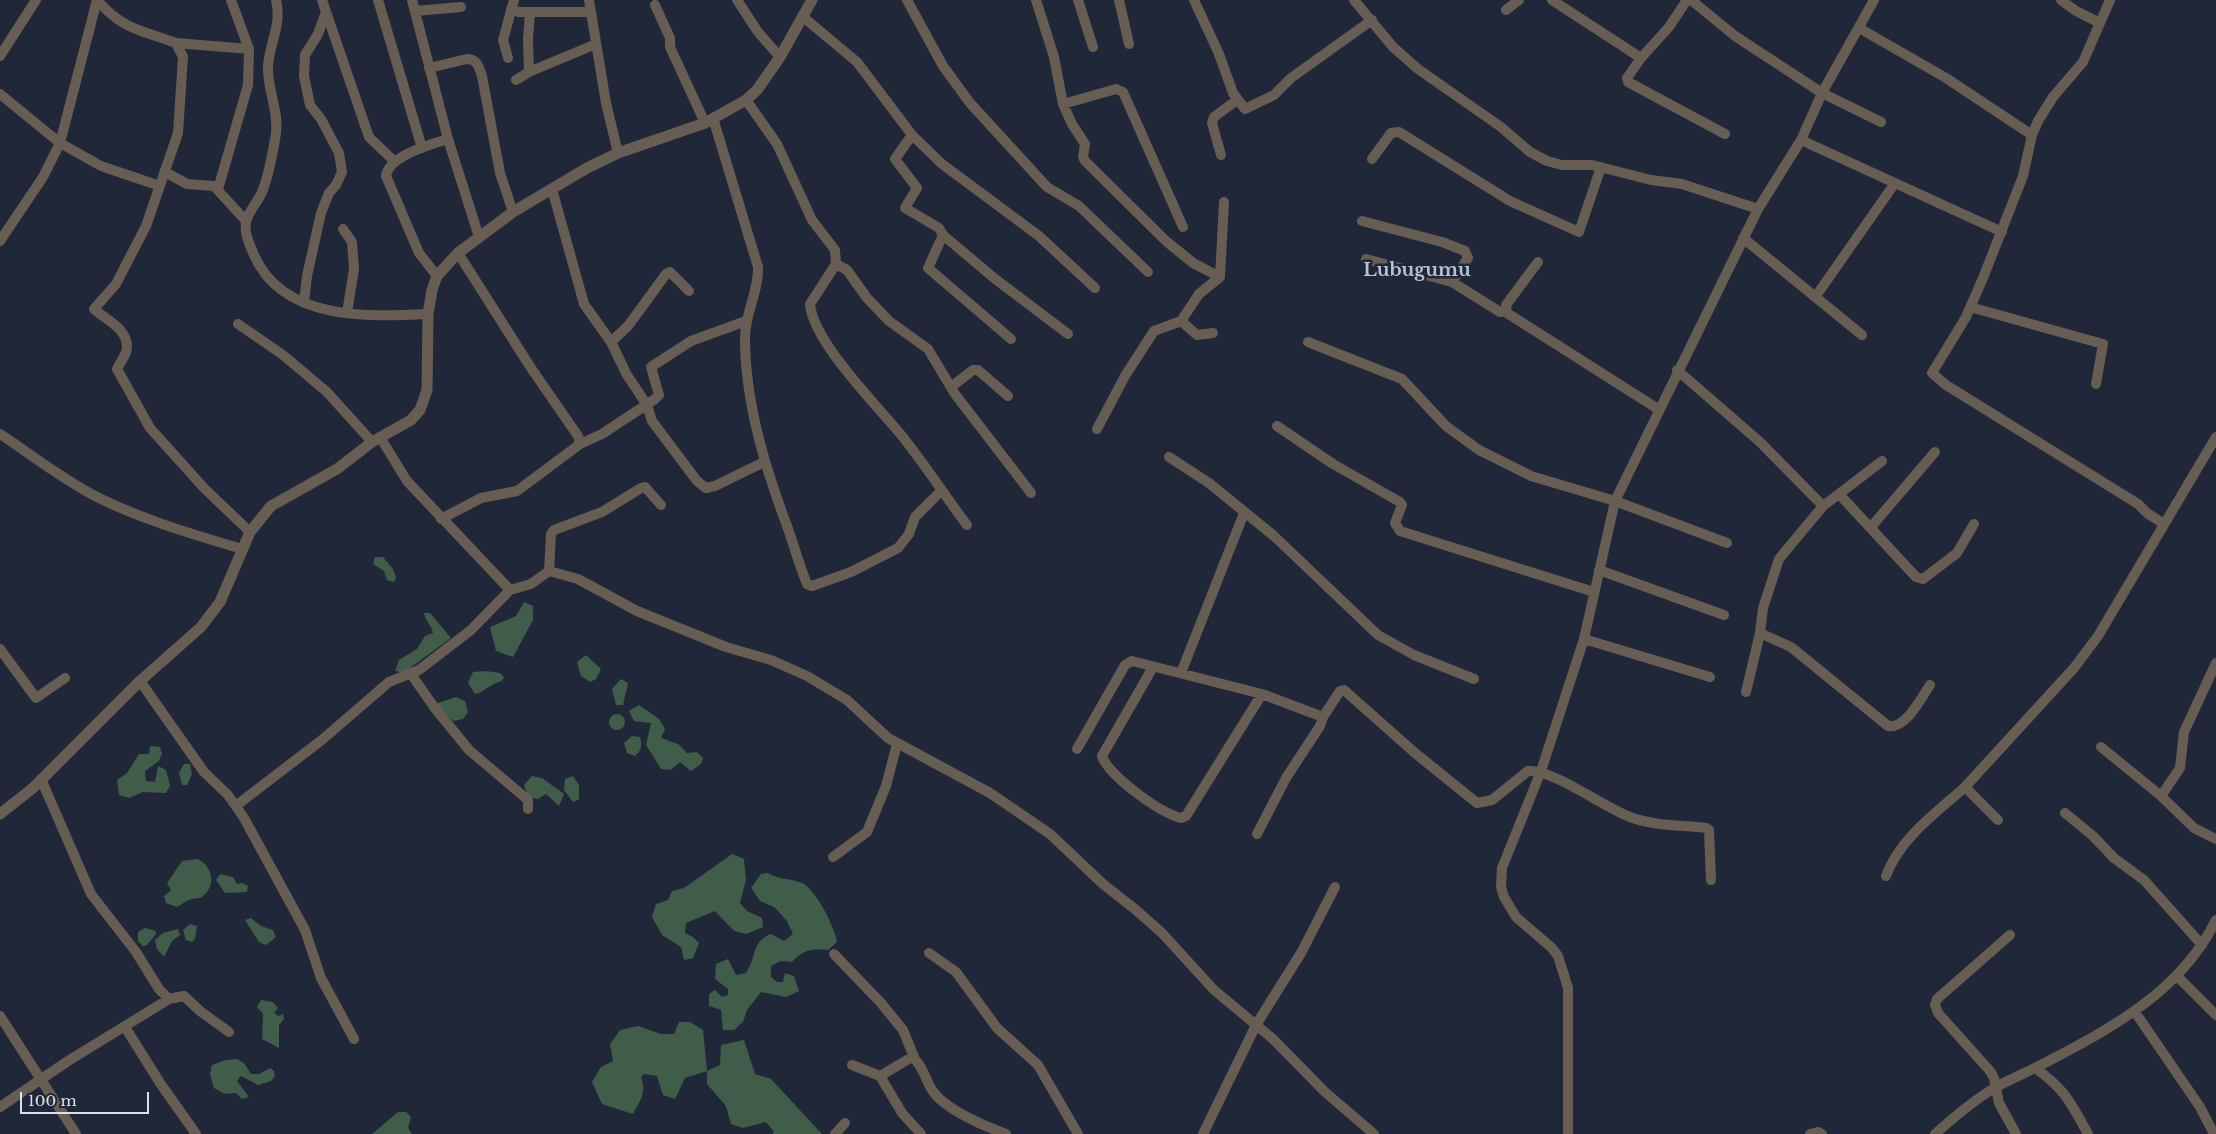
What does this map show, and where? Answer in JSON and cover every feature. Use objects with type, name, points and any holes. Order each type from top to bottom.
[{"type":"street","points":[[0,56],[36,0]]},
{"type":"street","points":[[97,0],[127,27],[176,43],[249,49]]},
{"type":"street","points":[[0,241],[42,177],[60,143],[97,0]]},
{"type":"street","points":[[218,189],[248,85],[249,49],[231,0]]},
{"type":"street","points":[[246,221],[262,192],[276,131],[268,78],[270,51],[279,17],[276,0]]},
{"type":"street","points":[[322,0],[369,137],[395,162]]},
{"type":"street","points":[[378,0],[422,148]]},
{"type":"street","points":[[412,0],[448,139],[479,237]]},
{"type":"street","points":[[588,0],[618,154]]},
{"type":"street","points":[[737,0],[758,32],[780,57]]},
{"type":"street","points":[[0,814],[42,780],[140,681],[210,617],[220,602],[250,532],[271,506],[336,469],[376,439],[411,420],[425,400],[428,314],[432,290],[437,276],[458,253],[512,212],[587,168],[618,154],[709,120],[746,100],[758,90],[780,57],[812,0]]},
{"type":"street","points":[[907,0],[943,66],[970,103],[1048,187],[1079,206],[1148,272]]},
{"type":"street","points":[[1036,0],[1054,57],[1063,104],[1072,124],[1084,139],[1083,157],[1085,161],[1166,241],[1193,263],[1220,276]]},
{"type":"street","points":[[1079,0],[1093,47]]},
{"type":"street","points":[[1118,0],[1129,44]]},
{"type":"street","points":[[1194,0],[1237,100],[1245,109],[1274,95],[1292,78],[1372,20]]},
{"type":"street","points":[[1354,0],[1393,48],[1418,69],[1501,128],[1530,152],[1547,161],[1562,165],[1592,165],[1650,180],[1682,184],[1758,209]]},
{"type":"street","points":[[1506,10],[1519,0]]},
{"type":"street","points":[[1552,0],[1641,58]]},
{"type":"street","points":[[1687,0],[1669,27],[1626,77],[1628,82],[1725,134]]},
{"type":"street","points":[[1691,0],[1735,36],[1822,93],[1881,122]]},
{"type":"street","points":[[1568,1134],[1568,988],[1558,956],[1552,948],[1516,917],[1504,897],[1501,887],[1502,868],[1541,771],[1584,639],[1615,501],[1658,409],[1743,238],[1758,209],[1801,140],[1822,93],[1874,0]]},
{"type":"street","points":[[2061,0],[2076,12],[2100,23]]},
{"type":"street","points":[[2110,0],[2083,62],[2053,96],[2032,135],[2023,176],[2002,232],[1970,307],[1933,368],[1935,378],[2138,504],[2147,513],[2164,524]]},
{"type":"street","points":[[512,4],[519,12],[590,12]]},
{"type":"street","points":[[508,58],[503,40],[512,4]]},
{"type":"street","points":[[655,5],[670,38],[670,47],[709,120],[758,267],[758,276],[746,321],[747,369],[764,462],[806,583],[812,586],[851,572],[898,548],[909,534],[915,517],[941,491]]},
{"type":"street","points":[[415,11],[461,7]]},
{"type":"street","points":[[304,303],[307,276],[321,213],[329,193],[336,185],[342,172],[339,153],[321,119],[310,105],[304,76],[305,56],[318,34],[326,12]]},
{"type":"street","points":[[529,72],[528,39],[530,12]]},
{"type":"street","points":[[802,16],[857,62],[912,135],[958,178],[1039,236],[1095,288]]},
{"type":"street","points":[[1859,28],[1946,78],[2032,135]]},
{"type":"street","points":[[176,43],[183,57],[178,133],[166,172],[146,226],[126,268],[116,284],[94,309],[119,328],[124,336],[127,348],[118,369],[145,421],[204,488],[250,532]]},
{"type":"street","points":[[516,80],[529,72],[596,44]]},
{"type":"street","points":[[429,68],[472,59],[477,63],[482,76],[500,173],[512,212]]},
{"type":"street","points":[[1063,104],[1116,89],[1123,92],[1183,227]]},
{"type":"street","points":[[0,94],[60,143],[101,166],[160,186]]},
{"type":"street","points":[[746,100],[777,144],[812,220],[835,250],[836,264],[811,302],[811,310],[837,360],[881,409],[968,525]]},
{"type":"street","points":[[1221,154],[1212,123],[1214,117],[1237,100]]},
{"type":"street","points":[[1372,159],[1390,132],[1399,132],[1510,201],[1579,232],[1601,167]]},
{"type":"street","points":[[912,135],[895,159],[917,188],[905,208],[940,228],[943,235],[994,278],[1068,334]]},
{"type":"street","points":[[437,276],[419,253],[387,182],[386,172],[395,162],[422,148],[448,139]]},
{"type":"street","points":[[1801,140],[2002,232]]},
{"type":"street","points":[[166,172],[186,184],[214,186],[218,189],[246,221],[249,242],[264,272],[286,295],[325,310],[375,317],[428,314]]},
{"type":"street","points":[[1816,296],[1895,183]]},
{"type":"street","points":[[552,189],[584,304],[611,342],[627,376],[647,405],[657,428],[697,481],[706,488],[715,486],[764,462]]},
{"type":"street","points":[[1098,429],[1125,376],[1154,331],[1181,321],[1199,294],[1220,276],[1224,202]]},
{"type":"street","points":[[1362,220],[1442,242],[1465,251],[1468,258],[1452,282]]},
{"type":"street","points":[[342,230],[352,242],[354,268],[347,313]]},
{"type":"street","points":[[943,235],[928,268],[1011,339]]},
{"type":"street","points":[[1743,238],[1862,335]]},
{"type":"street","points":[[458,253],[531,368],[578,436],[580,444]]},
{"type":"street","points":[[1366,259],[1452,282],[1500,312],[1506,312],[1658,409]]},
{"type":"street","points":[[1506,312],[1506,305],[1538,262]]},
{"type":"street","points":[[836,264],[847,270],[867,298],[889,321],[928,349],[951,387],[1032,493]]},
{"type":"street","points":[[611,342],[628,326],[666,274],[670,272],[689,291]]},
{"type":"street","points":[[1970,307],[2103,344],[2096,384]]},
{"type":"street","points":[[442,519],[481,498],[517,491],[580,444],[602,434],[659,395],[651,367],[691,342],[746,321]]},
{"type":"street","points":[[1181,321],[1197,335],[1213,333]]},
{"type":"street","points":[[238,324],[283,355],[327,392],[376,439],[407,481],[510,590]]},
{"type":"street","points":[[1308,342],[1402,379],[1446,426],[1479,450],[1531,476],[1615,501],[1727,543]]},
{"type":"street","points":[[951,387],[973,370],[978,370],[1008,396]]},
{"type":"street","points":[[1677,370],[1760,442],[1822,506]]},
{"type":"street","points":[[1277,426],[1333,464],[1400,502],[1402,505],[1395,523],[1400,531],[1594,592]]},
{"type":"street","points":[[0,434],[62,477],[97,497],[162,525],[242,549]]},
{"type":"street","points":[[1886,876],[1892,862],[1913,834],[1965,787],[2074,668],[2103,627],[2216,437]]},
{"type":"street","points":[[1871,527],[1935,452]]},
{"type":"street","points":[[1169,457],[1209,483],[1274,536],[1378,635],[1414,655],[1474,679]]},
{"type":"street","points":[[1746,692],[1760,633],[1763,608],[1779,559],[1822,506],[1882,460]]},
{"type":"street","points":[[549,571],[551,534],[554,530],[602,512],[641,488],[645,488],[661,505]]},
{"type":"street","points":[[1839,494],[1916,577],[1923,579],[1957,553],[1974,524]]},
{"type":"street","points":[[1181,674],[1244,513]]},
{"type":"street","points":[[1599,570],[1724,615]]},
{"type":"street","points":[[237,805],[323,738],[389,682],[411,674],[471,630],[510,590],[531,584],[549,571]]},
{"type":"street","points":[[549,571],[578,579],[637,611],[726,647],[772,660],[807,676],[847,700],[897,744],[990,794],[1050,834],[1103,884],[1162,933],[1214,990],[1273,1039],[1336,1103],[1374,1134]]},
{"type":"street","points":[[1760,633],[1791,647],[1888,726],[1903,720],[1930,686]]},
{"type":"street","points":[[1584,639],[1710,677]]},
{"type":"street","points":[[0,649],[36,698],[65,678]]},
{"type":"street","points":[[1077,749],[1125,666],[1133,661],[1262,694],[1323,717]]},
{"type":"street","points":[[2161,796],[2180,768],[2184,732],[2216,663]]},
{"type":"street","points":[[1153,667],[1102,756],[1115,774],[1161,810],[1181,818],[1185,817],[1262,694]]},
{"type":"street","points":[[411,674],[434,707],[469,750],[528,800],[528,809]]},
{"type":"street","points":[[140,681],[204,772],[237,805],[297,914],[305,930],[321,978],[354,1039]]},
{"type":"street","points":[[1257,834],[1286,778],[1320,726],[1323,717],[1340,692],[1345,691],[1415,753],[1477,803],[1492,800],[1528,771],[1541,771],[1606,806],[1637,820],[1708,830],[1711,880]]},
{"type":"street","points":[[833,857],[868,832],[886,786],[897,744]]},
{"type":"street","points":[[2101,747],[2161,796],[2194,828],[2216,839]]},
{"type":"street","points":[[42,780],[92,894],[136,952],[159,989],[169,999]]},
{"type":"street","points":[[1965,787],[1998,820]]},
{"type":"street","points":[[2065,813],[2093,836],[2114,858],[2144,880],[2202,944]]},
{"type":"street","points":[[1204,1134],[1256,1025],[1301,953],[1335,887]]},
{"type":"street","points":[[1935,1134],[1996,1087],[2036,1068],[2117,1024],[2135,1012],[2177,976],[2202,944],[2216,920]]},
{"type":"street","points":[[2010,935],[1937,999],[1935,1005],[1938,1013],[1990,1071],[1999,1103],[2016,1134]]},
{"type":"street","points":[[929,953],[956,972],[997,1028],[1038,1065],[1078,1134]]},
{"type":"street","points":[[834,954],[882,1003],[903,1030],[914,1057],[936,1095],[958,1111],[1006,1134],[1013,1134]]},
{"type":"street","points":[[2177,976],[2216,1015]]},
{"type":"street","points":[[0,1107],[60,1066],[169,999],[183,995],[229,1032]]},
{"type":"street","points":[[2135,1012],[2200,1107],[2214,1134]]},
{"type":"street","points":[[0,1016],[76,1134]]},
{"type":"street","points":[[125,1027],[160,1083],[196,1134]]},
{"type":"street","points":[[880,1076],[910,1057],[914,1057]]},
{"type":"street","points":[[852,1065],[880,1076],[902,1113],[921,1134]]},
{"type":"street","points":[[2036,1068],[2056,1082],[2066,1094],[2088,1134]]},
{"type":"street","points":[[835,1134],[845,1123]]},
{"type":"street","points":[[1810,1134],[1818,1132],[1822,1134]]},
{"type":"green space","points":[[375,557],[383,557],[393,569],[396,578],[394,582],[387,580],[384,571],[373,564]]},
{"type":"green space","points":[[524,602],[533,606],[533,620],[513,657],[496,651],[490,627],[516,616]]},
{"type":"green space","points":[[424,613],[430,613],[451,638],[403,673],[395,671],[399,660],[417,649],[425,636],[433,633]]},
{"type":"green space","points":[[586,655],[601,669],[596,679],[590,682],[581,676],[577,662]]},
{"type":"green space","points":[[473,672],[500,673],[504,677],[502,681],[475,694],[468,683]]},
{"type":"green space","points":[[621,679],[628,683],[623,705],[616,705],[612,689]]},
{"type":"green space","points":[[456,697],[465,701],[468,712],[463,719],[453,721],[435,704]]},
{"type":"green space","points":[[639,705],[659,719],[665,729],[661,738],[678,744],[687,753],[697,752],[703,758],[701,764],[691,771],[680,762],[671,770],[661,769],[646,745],[651,723],[634,721],[629,711]]},
{"type":"green space","points":[[614,714],[620,714],[625,719],[623,728],[614,730],[609,725],[609,719]]},
{"type":"green space","points":[[632,736],[640,737],[641,740],[640,750],[635,756],[627,753],[624,743]]},
{"type":"green space","points":[[150,746],[160,747],[162,754],[159,761],[145,771],[146,781],[155,782],[158,766],[166,770],[170,786],[166,793],[143,792],[129,798],[119,795],[117,780],[127,773],[139,754],[149,754]]},
{"type":"green space","points":[[184,764],[190,764],[192,774],[187,785],[182,785],[179,773]]},
{"type":"green space","points":[[532,776],[542,778],[564,794],[559,806],[546,794],[538,799],[528,797],[524,785]]},
{"type":"green space","points":[[573,776],[579,785],[579,799],[573,802],[564,790],[565,779]]},
{"type":"green space","points":[[732,854],[744,859],[746,880],[740,903],[747,911],[762,918],[763,927],[746,934],[734,931],[715,911],[686,923],[685,933],[699,943],[693,958],[684,960],[681,947],[662,935],[652,917],[656,904],[668,900],[672,891],[684,888]]},
{"type":"green space","points":[[198,859],[207,866],[211,876],[210,887],[207,892],[201,898],[188,900],[177,907],[166,903],[164,896],[171,890],[167,883],[182,861]]},
{"type":"green space","points":[[768,873],[776,877],[798,881],[813,892],[833,927],[837,942],[828,950],[817,949],[808,951],[792,962],[781,961],[771,966],[771,977],[777,982],[783,982],[785,973],[794,976],[799,991],[786,997],[761,992],[747,1010],[743,1022],[734,1030],[723,1030],[721,1010],[709,1006],[709,994],[715,990],[722,997],[728,995],[728,989],[715,979],[716,964],[728,959],[736,975],[746,973],[760,941],[771,934],[784,941],[793,934],[787,921],[774,907],[760,901],[751,888],[761,874]]},
{"type":"green space","points":[[220,874],[233,877],[237,884],[242,883],[248,886],[247,892],[225,893],[216,880]]},
{"type":"green space","points":[[251,918],[261,926],[273,930],[276,937],[266,945],[259,942],[245,920]]},
{"type":"green space","points":[[190,924],[197,926],[195,939],[192,942],[186,940],[183,930]]},
{"type":"green space","points":[[145,928],[156,931],[156,934],[147,945],[143,946],[138,941],[138,932]]},
{"type":"green space","points":[[178,929],[180,935],[172,941],[164,957],[157,949],[155,940],[163,933]]},
{"type":"green space","points":[[261,1000],[273,1002],[278,1008],[274,1013],[278,1016],[283,1014],[284,1019],[279,1025],[279,1048],[262,1039],[263,1014],[257,1007]]},
{"type":"green space","points":[[679,1022],[690,1022],[703,1030],[707,1071],[685,1078],[675,1099],[663,1095],[657,1076],[644,1074],[641,1077],[643,1082],[642,1096],[633,1114],[602,1104],[592,1082],[601,1067],[613,1061],[610,1044],[620,1030],[638,1026],[661,1034],[674,1034]]},
{"type":"green space","points":[[744,1040],[755,1074],[771,1079],[822,1134],[772,1134],[774,1132],[766,1122],[743,1128],[731,1124],[726,1106],[707,1084],[707,1071],[720,1065],[721,1045]]},
{"type":"green space","points":[[237,1059],[244,1063],[251,1074],[259,1074],[270,1068],[274,1071],[275,1076],[271,1081],[258,1085],[241,1076],[237,1081],[249,1097],[242,1099],[236,1093],[225,1094],[214,1088],[210,1074],[212,1065],[226,1060]]},
{"type":"green space","points":[[398,1112],[406,1112],[411,1117],[408,1128],[412,1134],[372,1134]]},
{"type":"district","name":"Lubugumu","points":[[1417,271]]}]
